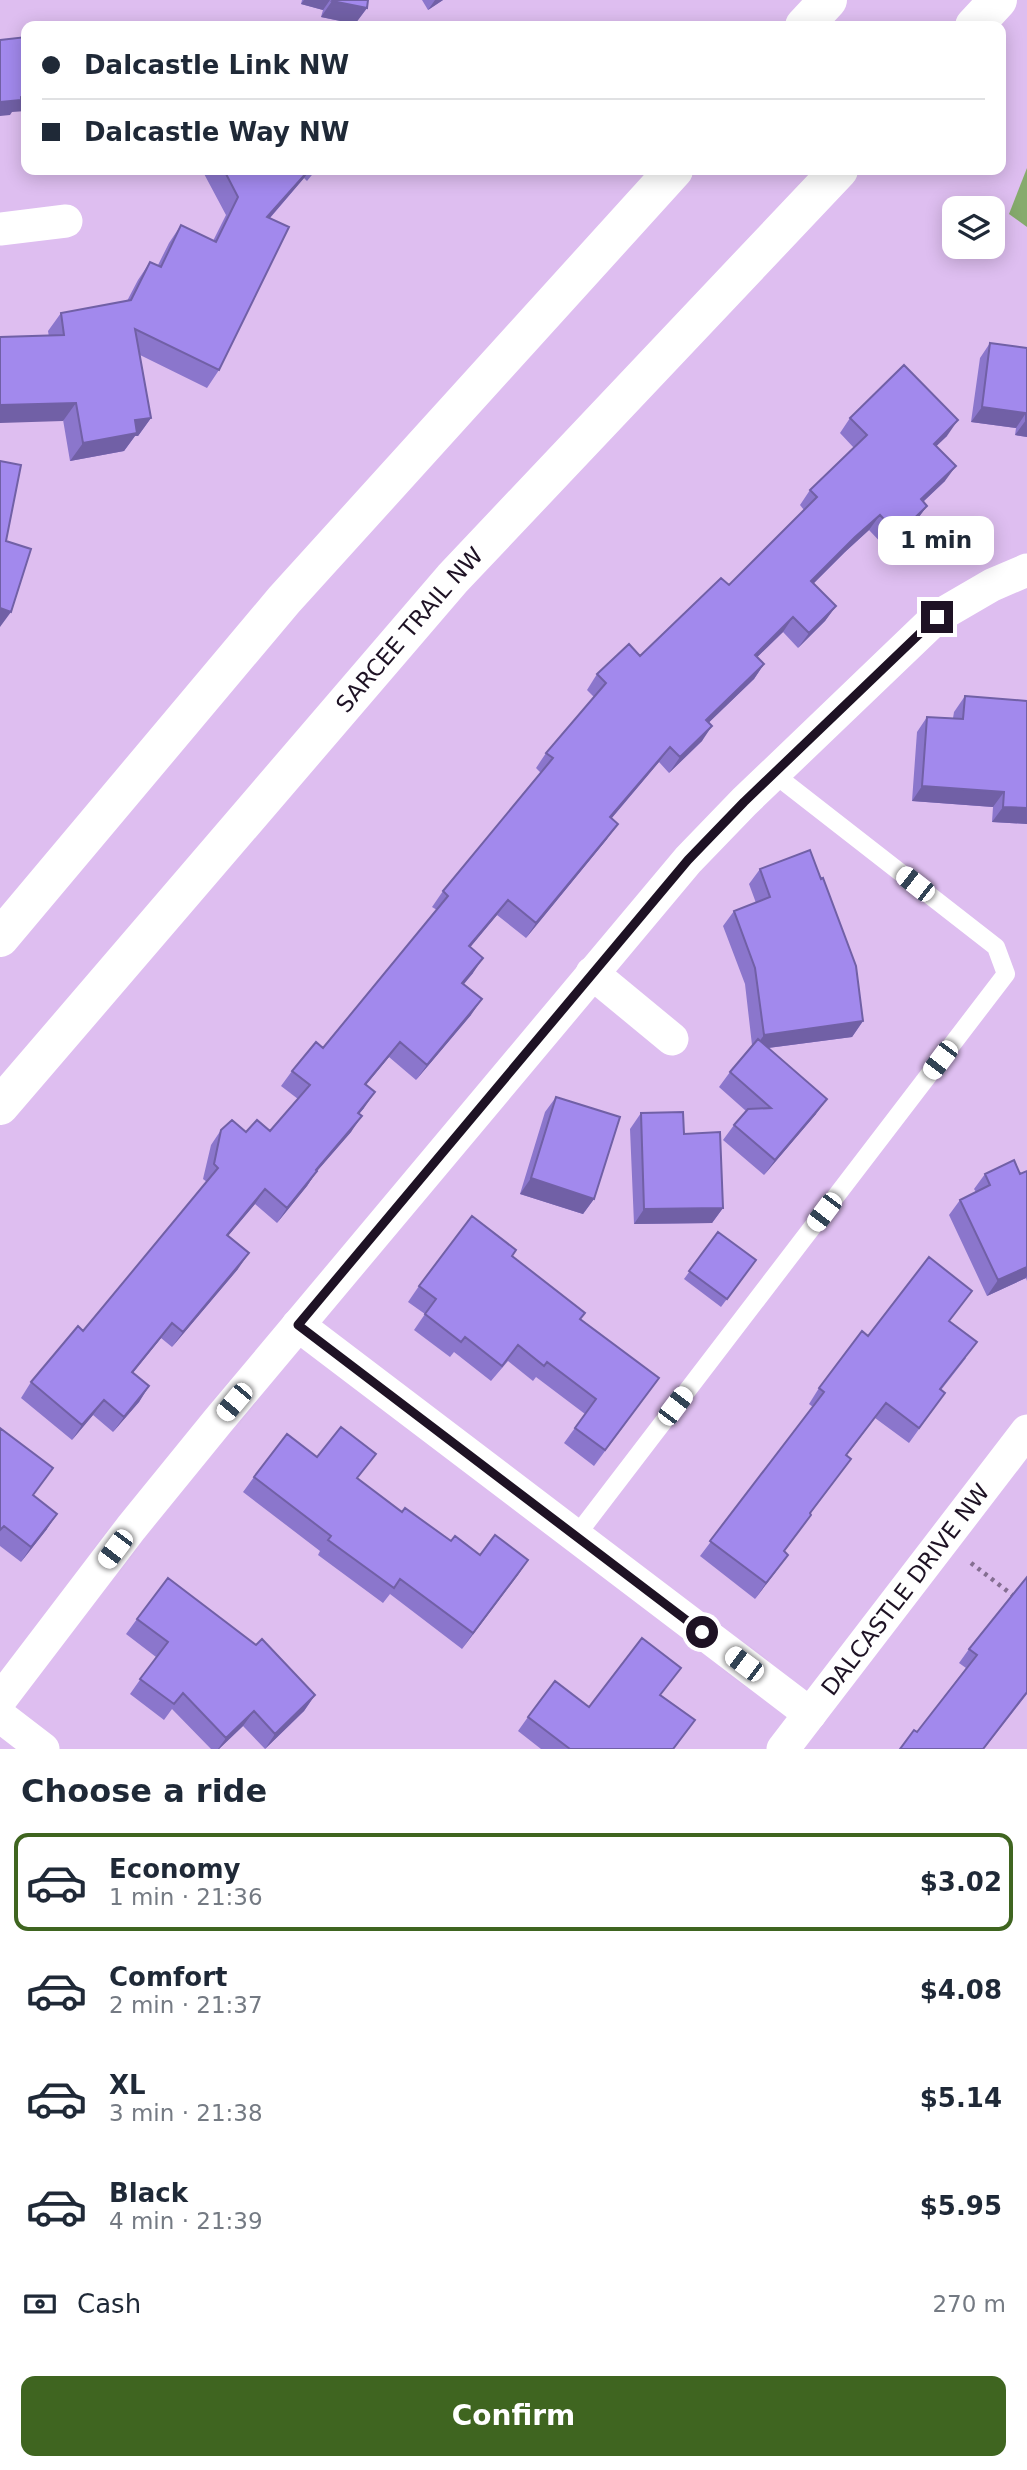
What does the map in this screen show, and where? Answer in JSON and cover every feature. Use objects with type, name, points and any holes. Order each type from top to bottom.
[{"type":"main road","points":[[809,21],[828,0]]},
{"type":"main road","points":[[979,21],[998,0]]},
{"type":"main road","points":[[0,938],[284,600],[669,175]]},
{"type":"main road","name":"SARCEE TRAIL NW","points":[[0,1106],[453,578],[834,175]]},
{"type":"street","points":[[0,229],[66,221]]},
{"type":"street","points":[[0,1700],[131,1528],[688,860],[937,617],[992,585],[1027,570]]},
{"type":"street","points":[[592,974],[672,1039]]},
{"type":"street","points":[[298,1325],[810,1714]]},
{"type":"street","name":"DALCASTLE DRIVE NW","points":[[783,1749],[1027,1431]]},
{"type":"street","points":[[0,1716],[43,1749]]},
{"type":"lane","points":[[576,1536],[1006,974],[996,947],[774,774]]},
{"type":"path","points":[[971,1563],[1018,1599]]},
{"type":"green space","points":[[1027,168],[1027,227],[1009,214]]},
{"type":"building","points":[[333,0],[368,0],[367,8]]},
{"type":"building","points":[[21,38],[21,100],[0,102],[0,40]]},
{"type":"building","points":[[227,175],[305,175],[267,217],[289,227],[219,370],[135,329],[151,418],[135,420],[137,433],[83,443],[76,403],[0,405],[0,337],[64,335],[61,313],[131,300],[150,262],[161,267],[181,225],[216,242],[238,197]]},
{"type":"building","points":[[990,343],[1027,348],[1027,420],[1026,413],[982,407]]},
{"type":"building","points":[[904,365],[958,420],[934,444],[956,466],[921,499],[927,506],[898,534],[880,515],[811,581],[836,606],[809,633],[793,617],[755,655],[764,664],[706,720],[712,726],[680,757],[670,747],[610,817],[618,824],[536,923],[508,900],[469,946],[483,958],[462,983],[482,999],[427,1065],[400,1042],[365,1084],[375,1092],[358,1113],[362,1116],[287,1208],[265,1189],[227,1235],[249,1253],[183,1332],[172,1323],[132,1372],[149,1386],[124,1417],[104,1400],[82,1425],[31,1382],[78,1326],[83,1331],[218,1168],[214,1164],[221,1130],[232,1120],[246,1132],[257,1120],[270,1131],[310,1085],[292,1071],[316,1042],[323,1048],[448,896],[443,891],[553,758],[546,753],[606,683],[597,674],[629,644],[640,656],[721,578],[729,585],[817,497],[810,490],[867,435],[850,418]]},
{"type":"building","points":[[0,461],[21,465],[6,541],[31,549],[11,612],[0,608]]},
{"type":"building","points":[[965,696],[1027,701],[1027,808],[1003,807],[1004,792],[922,786],[927,717],[963,719]]},
{"type":"building","points":[[810,850],[856,966],[863,1021],[764,1035],[755,968],[734,911],[770,897],[760,869]]},
{"type":"building","points":[[758,1039],[827,1099],[775,1160],[734,1125],[748,1109],[771,1108],[730,1072]]},
{"type":"building","points":[[556,1097],[620,1117],[594,1199],[531,1178]]},
{"type":"building","points":[[683,1112],[684,1134],[720,1132],[723,1208],[644,1209],[641,1113]]},
{"type":"building","points":[[1014,1160],[1020,1174],[1027,1171],[1027,1267],[998,1280],[960,1200],[990,1185],[985,1174]]},
{"type":"building","points":[[472,1216],[516,1250],[512,1256],[585,1313],[580,1319],[659,1378],[605,1450],[575,1428],[596,1399],[547,1362],[544,1366],[518,1345],[502,1366],[465,1337],[461,1342],[425,1314],[436,1299],[419,1286]]},
{"type":"building","points":[[718,1232],[756,1260],[727,1299],[689,1271]]},
{"type":"building","points":[[929,1257],[972,1291],[949,1321],[977,1342],[940,1389],[945,1393],[919,1428],[886,1403],[846,1455],[851,1459],[810,1513],[784,1551],[788,1555],[766,1583],[710,1541],[824,1392],[819,1388],[862,1331],[868,1336]]},
{"type":"building","points":[[341,1427],[376,1454],[357,1478],[402,1512],[405,1508],[451,1541],[455,1536],[480,1555],[495,1535],[528,1560],[473,1633],[400,1579],[394,1588],[328,1540],[331,1536],[254,1477],[287,1434],[317,1457]]},
{"type":"building","points":[[0,1428],[53,1468],[33,1495],[57,1514],[31,1547],[4,1526],[0,1530]]},
{"type":"building","points":[[1027,1577],[1027,1692],[983,1749],[900,1749],[914,1730],[917,1732],[977,1655],[969,1649]]},
{"type":"building","points":[[168,1578],[256,1645],[262,1639],[315,1695],[275,1734],[254,1711],[226,1738],[183,1693],[174,1704],[140,1679],[168,1642],[137,1619]]},
{"type":"building","points":[[642,1638],[681,1668],[660,1695],[695,1720],[673,1749],[570,1749],[528,1717],[555,1681],[589,1707]]},
{"type":"route","points":[[702,1632],[298,1325],[688,860],[744,802],[937,617]]}]
